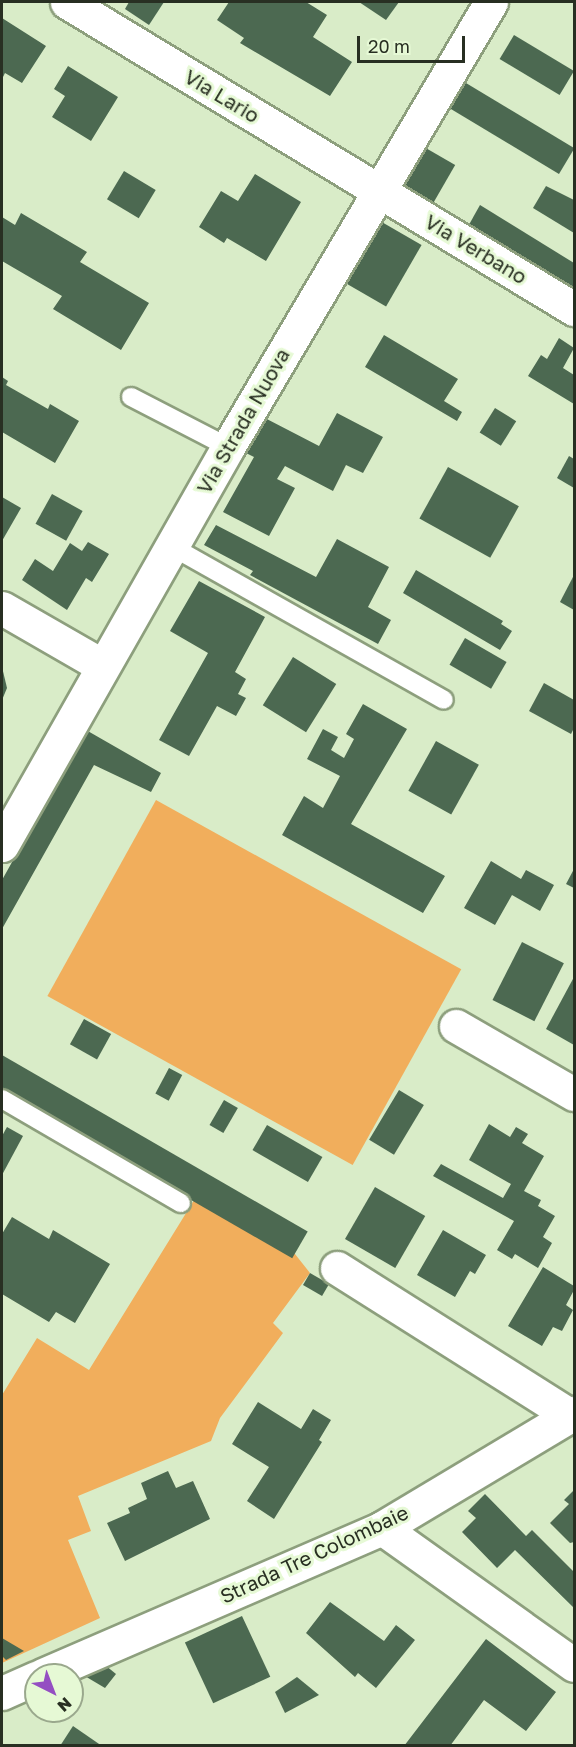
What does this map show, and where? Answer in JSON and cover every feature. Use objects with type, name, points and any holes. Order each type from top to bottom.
[{"type":"street","name":"Via Lario","points":[[67,2],[377,190]]},
{"type":"street","name":"Via Strada Nuova","points":[[2,845],[171,546],[377,190],[491,2]]},
{"type":"street","name":"Via Verbano","points":[[377,190],[574,309]]},
{"type":"street","points":[[2,608],[103,666]]},
{"type":"street","points":[[456,1026],[574,1094]]},
{"type":"street","points":[[337,1268],[573,1414]]},
{"type":"street","name":"Strada Tre Colombaie","points":[[71,1663],[382,1528],[573,1414]]},
{"type":"street","points":[[382,1528],[574,1665]]},
{"type":"street","points":[[2,1693],[24,1683]]},
{"type":"lane","points":[[131,397],[228,447]]},
{"type":"lane","points":[[171,546],[444,700]]},
{"type":"lane","points":[[2,1099],[181,1203]]},
{"type":"shaded area","points":[[156,800],[461,969],[353,1165],[47,996]]},
{"type":"shaded area","points":[[196,1197],[295,1254],[310,1273],[273,1323],[283,1333],[220,1418],[211,1441],[78,1496],[91,1531],[68,1540],[100,1618],[2,1663],[2,1395],[37,1338],[89,1370]]},
{"type":"building","points":[[129,2],[164,2],[149,25],[125,9]]},
{"type":"building","points":[[229,2],[306,2],[327,15],[313,37],[352,62],[330,96],[240,43],[244,38],[217,20]]},
{"type":"building","points":[[359,2],[399,2],[386,20]]},
{"type":"building","points":[[2,18],[46,46],[22,83],[5,73],[2,79]]},
{"type":"building","points":[[514,35],[574,71],[560,95],[500,59]]},
{"type":"building","points":[[68,66],[118,97],[91,141],[52,117],[65,96],[54,89]]},
{"type":"building","points":[[451,74],[574,148],[559,174],[436,100]]},
{"type":"building","points":[[424,147],[455,165],[432,206],[400,188]]},
{"type":"building","points":[[124,171],[156,190],[139,218],[107,199]]},
{"type":"building","points":[[255,174],[301,202],[266,261],[227,238],[224,243],[199,227],[221,191],[238,201]]},
{"type":"building","points":[[546,186],[574,200],[574,233],[533,208]]},
{"type":"building","points":[[480,205],[574,263],[574,291],[466,230]]},
{"type":"building","points":[[21,213],[87,252],[80,262],[149,303],[121,350],[53,309],[62,296],[2,261],[2,217],[15,225]]},
{"type":"building","points":[[380,221],[422,245],[386,306],[344,282]]},
{"type":"building","points":[[384,335],[458,379],[444,401],[462,412],[457,421],[365,367]]},
{"type":"building","points":[[559,338],[574,348],[563,368],[574,375],[574,404],[528,376],[541,355],[547,359]]},
{"type":"building","points":[[2,377],[8,381],[6,385],[48,409],[50,404],[79,421],[55,463],[2,432]]},
{"type":"building","points":[[495,408],[516,421],[501,446],[480,433]]},
{"type":"building","points":[[337,413],[383,437],[363,473],[346,465],[333,491],[285,466],[277,479],[295,488],[269,536],[223,512],[254,457],[242,451],[261,416],[319,446]]},
{"type":"building","points":[[569,456],[574,459],[574,488],[557,478]]},
{"type":"building","points":[[448,467],[519,506],[490,558],[419,519]]},
{"type":"building","points":[[52,494],[83,511],[66,541],[36,524]]},
{"type":"building","points":[[2,497],[21,508],[2,541]]},
{"type":"building","points":[[216,525],[316,577],[337,539],[389,567],[368,607],[391,620],[378,644],[250,575],[253,571],[204,545]]},
{"type":"building","points":[[88,542],[109,554],[92,582],[86,578],[67,610],[22,580],[35,559],[53,571],[70,543],[82,551]]},
{"type":"building","points":[[416,570],[503,621],[501,624],[512,631],[500,650],[403,593]]},
{"type":"building","points":[[574,575],[574,610],[560,602]]},
{"type":"building","points":[[199,581],[265,617],[235,672],[246,679],[238,694],[246,698],[236,716],[217,706],[189,756],[159,740],[208,653],[170,631]]},
{"type":"building","points":[[465,638],[507,662],[491,689],[450,665]]},
{"type":"building","points":[[293,657],[336,684],[306,732],[263,705]]},
{"type":"building","points":[[2,667],[7,688],[2,700]]},
{"type":"building","points":[[544,683],[574,700],[574,728],[571,734],[529,711]]},
{"type":"building","points":[[363,704],[407,729],[351,824],[445,876],[423,913],[282,835],[304,796],[323,808],[340,776],[307,759],[323,729],[338,737],[331,750],[344,758],[354,739],[346,734]]},
{"type":"building","points":[[86,730],[161,773],[151,792],[94,765],[2,929],[2,880]]},
{"type":"building","points":[[436,741],[479,765],[451,815],[408,791]]},
{"type":"building","points":[[491,861],[521,879],[526,870],[554,885],[540,911],[512,895],[495,925],[464,908]]},
{"type":"building","points":[[574,869],[574,888],[566,884]]},
{"type":"building","points":[[522,942],[564,963],[534,1021],[492,1000]]},
{"type":"building","points":[[574,977],[574,1045],[546,1029]]},
{"type":"building","points":[[84,1019],[111,1034],[97,1059],[70,1044]]},
{"type":"building","points":[[2,1055],[308,1232],[292,1258],[2,1091]]},
{"type":"building","points":[[169,1068],[182,1075],[169,1101],[155,1094]]},
{"type":"building","points":[[399,1090],[424,1105],[394,1155],[369,1140]]},
{"type":"building","points":[[224,1100],[238,1108],[223,1133],[210,1125]]},
{"type":"building","points":[[489,1124],[510,1137],[516,1127],[528,1134],[522,1143],[544,1156],[524,1191],[541,1200],[538,1206],[555,1216],[543,1237],[552,1243],[538,1268],[515,1254],[512,1259],[497,1250],[514,1221],[433,1176],[441,1164],[503,1198],[511,1184],[469,1160]]},
{"type":"building","points":[[267,1125],[322,1157],[308,1182],[253,1150]]},
{"type":"building","points":[[7,1127],[23,1136],[2,1175],[2,1136]]},
{"type":"building","points":[[375,1187],[425,1216],[395,1268],[345,1239]]},
{"type":"building","points":[[12,1217],[49,1239],[53,1230],[110,1264],[75,1323],[56,1312],[49,1322],[2,1294],[2,1234]]},
{"type":"building","points":[[443,1230],[486,1255],[475,1274],[470,1271],[455,1297],[417,1275]]},
{"type":"building","points":[[543,1267],[574,1286],[574,1290],[566,1305],[573,1310],[562,1331],[553,1327],[542,1346],[508,1326]]},
{"type":"building","points":[[310,1273],[329,1284],[322,1296],[303,1285]]},
{"type":"building","points":[[258,1402],[301,1429],[313,1409],[331,1420],[319,1440],[322,1442],[274,1519],[247,1501],[269,1467],[232,1444]]},
{"type":"building","points":[[168,1471],[176,1488],[193,1481],[210,1519],[125,1561],[107,1523],[130,1513],[128,1508],[147,1499],[141,1483]]},
{"type":"building","points":[[574,1490],[574,1542],[570,1543],[550,1523],[569,1504],[564,1500]]},
{"type":"building","points":[[485,1494],[526,1536],[532,1530],[574,1572],[574,1608],[515,1550],[497,1568],[462,1532],[476,1518],[468,1511]]},
{"type":"building","points":[[330,1602],[384,1641],[396,1625],[415,1640],[376,1688],[358,1673],[355,1677],[306,1633]]},
{"type":"building","points":[[242,1616],[270,1677],[213,1703],[185,1643]]},
{"type":"building","points":[[2,1638],[24,1651],[6,1660],[2,1656]]},
{"type":"building","points":[[486,1639],[556,1692],[526,1731],[484,1700],[450,1746],[404,1746]]},
{"type":"building","points":[[105,1665],[116,1674],[105,1688],[84,1676],[84,1668]]},
{"type":"building","points":[[297,1677],[319,1695],[285,1713],[275,1692]]},
{"type":"building","points":[[73,1726],[102,1746],[60,1746]]}]
